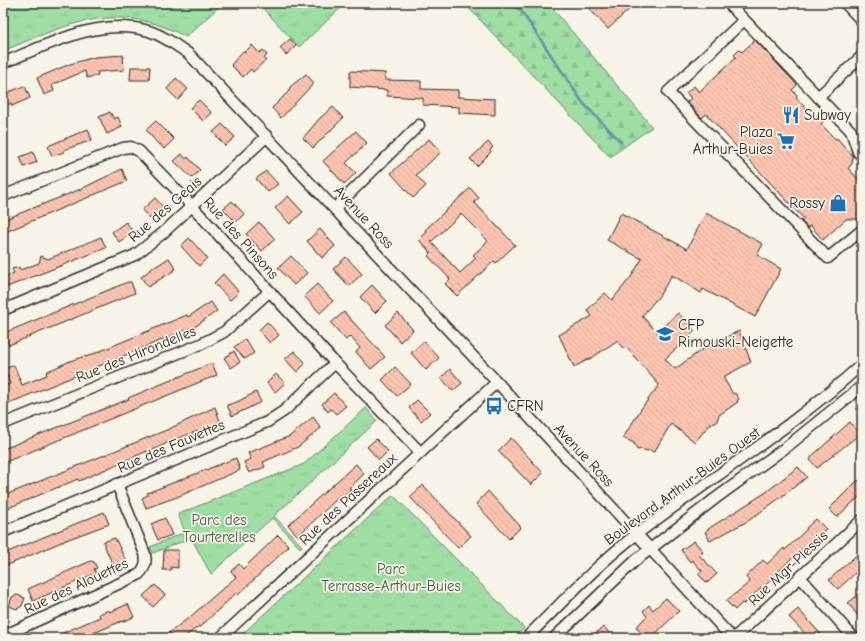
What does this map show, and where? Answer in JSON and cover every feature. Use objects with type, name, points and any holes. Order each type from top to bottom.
[{"type":"street","points":[[728,3],[851,131],[858,152],[862,156]]},
{"type":"street","points":[[845,3],[862,22]]},
{"type":"street","points":[[744,20],[668,92],[828,258],[862,230]]},
{"type":"street","name":"Avenue Ross","points":[[3,63],[69,36],[91,31],[124,28],[149,31],[170,40],[189,54],[335,208],[636,535],[733,638]]},
{"type":"street","points":[[818,97],[862,56]]},
{"type":"street","points":[[335,208],[419,125]]},
{"type":"street","name":"Rue des Geais","points":[[3,310],[135,255],[163,234],[267,136]]},
{"type":"street","name":"Rue des Pinsons","points":[[3,196],[123,148],[131,147],[139,151],[192,206],[334,363],[420,452]]},
{"type":"street","name":"Rue des Hirondelles","points":[[3,424],[201,344],[224,332],[270,291]]},
{"type":"street","name":"Rue des Fauvettes","points":[[3,532],[267,422],[284,411],[334,363]]},
{"type":"street","name":"Boulevard Arthur-Buies Ouest","points":[[526,638],[581,584],[636,535],[783,430],[831,393],[862,364]]},
{"type":"street","name":"Rue des Passereaux","points":[[220,638],[496,382]]},
{"type":"street","name":"Boulevard Arthur-Buies Ouest","points":[[554,638],[649,549],[789,446],[862,386]]},
{"type":"street","name":"Rue des Alouettes","points":[[3,636],[138,575],[143,571],[146,561],[145,554],[117,484]]},
{"type":"street","name":"Rue Mgr-Plessis","points":[[733,638],[862,520]]},
{"type":"street","points":[[800,577],[854,638]]},
{"type":"green space","points":[[3,3],[223,3],[186,37],[161,26],[137,20],[115,18],[93,20],[72,25],[50,32],[3,51]]},
{"type":"green space","points":[[258,3],[346,3],[299,47]]},
{"type":"green space","points":[[464,3],[548,3],[652,127],[610,157]]},
{"type":"green space","name":"Parc des Tourterelles","points":[[366,408],[377,421],[274,516],[302,546],[300,548],[272,518],[211,574],[191,538],[153,553],[150,547],[185,532],[178,514],[304,464]]},
{"type":"green space","name":"Parc Terrasse-Arthur-Buies","points":[[393,495],[524,628],[514,638],[238,638]]},
{"type":"building","points":[[584,3],[636,3],[608,29]]},
{"type":"building","points":[[290,39],[296,46],[286,55],[280,48]]},
{"type":"building","name":"Plaza Arthur-Buies","points":[[755,40],[797,85],[792,90],[797,95],[796,97],[810,113],[812,111],[823,122],[821,124],[835,139],[837,138],[853,156],[852,164],[848,168],[862,183],[862,219],[846,219],[823,240],[810,225],[808,228],[801,221],[804,219],[706,114],[702,118],[687,102],[691,98],[686,93],[694,86],[699,92],[736,57],[734,55],[739,50],[742,52]]},
{"type":"building","points":[[252,45],[259,53],[263,50],[267,55],[264,58],[266,60],[253,72],[251,69],[243,77],[231,65],[243,51],[245,52]]},
{"type":"building","points":[[123,55],[124,70],[97,72],[98,75],[87,78],[85,71],[52,85],[54,91],[44,95],[37,78],[70,64],[95,57]]},
{"type":"building","points":[[131,67],[150,67],[149,80],[130,80]]},
{"type":"building","points":[[350,71],[385,73],[385,80],[421,81],[421,89],[458,90],[458,97],[495,99],[495,115],[459,113],[459,107],[423,105],[423,98],[387,96],[387,90],[350,87]]},
{"type":"building","points":[[306,74],[314,83],[281,118],[272,108],[289,91],[290,87]]},
{"type":"building","points":[[176,78],[188,89],[178,100],[167,89]]},
{"type":"building","points":[[25,86],[30,98],[12,106],[11,103],[3,107],[3,94]]},
{"type":"building","points":[[199,100],[212,113],[203,121],[190,108]]},
{"type":"building","points":[[333,107],[343,118],[313,148],[303,138],[320,118]]},
{"type":"building","points":[[110,112],[114,119],[118,117],[122,127],[107,134],[99,117]]},
{"type":"building","points":[[156,121],[174,139],[164,149],[146,130]]},
{"type":"building","points":[[222,124],[235,137],[225,146],[213,132]]},
{"type":"building","points":[[88,129],[92,140],[52,156],[48,146]]},
{"type":"building","points":[[356,131],[367,143],[346,163],[356,173],[344,184],[323,161]]},
{"type":"building","points":[[429,139],[441,152],[416,175],[426,186],[413,198],[391,173]]},
{"type":"building","points":[[488,142],[493,147],[490,150],[491,152],[477,166],[470,159]]},
{"type":"building","points":[[33,152],[37,162],[24,167],[20,157]]},
{"type":"building","points":[[182,154],[186,159],[188,157],[200,170],[192,178],[174,161]]},
{"type":"building","points":[[122,169],[127,181],[3,233],[3,220],[81,189]]},
{"type":"building","points":[[266,171],[278,184],[268,192],[256,179]]},
{"type":"building","points":[[470,188],[479,198],[474,202],[515,245],[496,263],[494,261],[457,296],[445,284],[450,279],[428,256],[431,253],[419,240],[427,232],[425,230]],"holes":[[[461,214],[488,241],[473,255],[476,258],[460,273],[431,242]]]},
{"type":"building","points":[[288,196],[303,212],[290,224],[275,208]]},
{"type":"building","points":[[155,198],[163,207],[150,219],[142,210]]},
{"type":"building","points":[[232,201],[244,214],[236,222],[223,209]]},
{"type":"building","name":"CFP Rimouski-Neigette","points":[[621,213],[687,249],[706,213],[763,244],[757,255],[781,269],[755,317],[703,289],[701,293],[672,275],[659,296],[642,316],[657,332],[678,313],[695,331],[665,359],[675,369],[707,346],[739,331],[751,362],[723,377],[733,394],[735,393],[739,399],[737,401],[738,402],[719,415],[716,423],[710,424],[695,442],[671,424],[654,452],[641,449],[637,450],[634,443],[623,438],[641,409],[659,385],[626,347],[623,349],[618,340],[593,357],[574,367],[559,335],[592,316],[587,310],[605,293],[612,300],[631,277],[642,259],[607,240]]},
{"type":"building","points":[[126,222],[133,232],[119,242],[112,232]]},
{"type":"building","points":[[259,222],[275,239],[262,251],[246,234]]},
{"type":"building","points":[[320,229],[335,246],[322,258],[307,241]]},
{"type":"building","points":[[101,237],[106,248],[7,287],[4,277],[14,273],[12,269],[19,267],[20,270],[39,263],[41,256],[48,259]]},
{"type":"building","points":[[189,238],[207,258],[199,266],[181,246]]},
{"type":"building","points":[[291,256],[307,273],[294,285],[278,268]]},
{"type":"building","points":[[346,257],[362,274],[349,286],[333,269]]},
{"type":"building","points":[[169,258],[176,269],[148,287],[141,277],[155,266]]},
{"type":"building","points":[[223,274],[239,292],[230,300],[214,283]]},
{"type":"building","points":[[131,282],[135,293],[9,345],[4,333]]},
{"type":"building","points":[[317,284],[333,301],[320,313],[304,296]]},
{"type":"building","points":[[372,285],[387,301],[375,313],[360,297]]},
{"type":"building","points":[[211,302],[217,311],[196,326],[7,404],[3,394],[3,387],[10,384],[5,369],[14,365],[22,385],[47,375],[46,372],[70,361],[85,356],[86,357],[187,315],[188,317]]},
{"type":"building","points":[[344,312],[385,357],[371,369],[356,352],[360,348],[350,336],[346,340],[331,323]]},
{"type":"building","points":[[398,313],[413,330],[400,342],[385,325]]},
{"type":"building","points":[[267,322],[279,335],[270,343],[259,330]]},
{"type":"building","points":[[245,339],[254,353],[245,359],[234,347]]},
{"type":"building","points":[[424,341],[439,358],[426,370],[411,353]]},
{"type":"building","points":[[234,351],[240,362],[231,368],[224,358]]},
{"type":"building","points":[[294,351],[306,363],[297,372],[285,359]]},
{"type":"building","points":[[212,363],[217,375],[3,463],[3,449],[129,399],[128,398]]},
{"type":"building","points":[[395,367],[411,384],[397,396],[382,380]]},
{"type":"building","points":[[450,369],[462,383],[453,391],[441,378]]},
{"type":"building","points":[[276,374],[285,383],[275,392],[267,383]]},
{"type":"building","points":[[256,392],[261,402],[232,416],[227,405],[237,402]]},
{"type":"building","points":[[334,393],[346,406],[336,414],[331,409],[328,412],[322,404]]},
{"type":"building","points":[[417,400],[430,413],[421,421],[409,408]]},
{"type":"building","points":[[215,407],[220,421],[215,425],[173,440],[147,453],[147,451],[79,481],[78,479],[8,508],[3,496],[169,429]]},
{"type":"building","points":[[313,417],[321,428],[298,447],[263,462],[265,467],[249,473],[244,462],[251,459],[248,453],[290,436]]},
{"type":"building","points":[[850,422],[860,434],[817,468],[810,460],[812,456]]},
{"type":"building","points":[[511,438],[543,473],[531,485],[498,451]]},
{"type":"building","points":[[376,439],[388,451],[379,460],[367,447]]},
{"type":"building","points":[[236,458],[240,470],[177,497],[146,508],[142,498],[148,495],[147,493]]},
{"type":"building","points":[[356,464],[364,474],[349,488],[351,489],[343,496],[341,495],[298,536],[288,525]]},
{"type":"building","points":[[798,467],[807,477],[748,521],[710,541],[705,532],[765,493]]},
{"type":"building","points":[[858,480],[862,485],[862,494],[837,517],[829,509]]},
{"type":"building","points":[[423,485],[471,536],[458,548],[410,497]]},
{"type":"building","points":[[488,491],[521,527],[509,539],[476,504]]},
{"type":"building","points":[[104,512],[109,524],[66,540],[3,567],[3,554]]},
{"type":"building","points":[[165,518],[172,535],[158,540],[151,524]]},
{"type":"building","points":[[816,519],[826,529],[788,562],[763,588],[762,587],[744,604],[742,603],[735,610],[726,601],[750,582],[746,577],[763,560],[767,564],[784,548],[785,550]]},
{"type":"building","points":[[278,535],[289,546],[238,595],[236,593],[200,627],[199,626],[183,638],[162,638],[190,617],[236,577],[231,571],[239,564],[243,569]]},
{"type":"building","points":[[115,538],[127,563],[114,568],[103,542]]},
{"type":"building","points":[[694,541],[703,551],[699,555],[717,574],[707,583],[698,574],[702,571],[692,560],[690,562],[681,550]]},
{"type":"building","points":[[164,550],[178,550],[178,568],[171,567],[171,570],[163,570]]},
{"type":"building","points":[[862,550],[862,567],[838,589],[829,580]]},
{"type":"building","points":[[91,561],[94,562],[97,568],[94,569],[96,573],[33,601],[28,589]]},
{"type":"building","points":[[155,585],[165,595],[153,607],[143,596]]},
{"type":"building","points":[[17,595],[25,598],[22,606],[17,609],[9,606],[12,597]]},
{"type":"building","points":[[858,595],[862,600],[862,621],[848,603]]},
{"type":"building","points":[[666,598],[679,611],[651,638],[646,638],[636,627],[647,616],[643,611],[649,605],[653,610]]},
{"type":"building","points":[[128,604],[134,617],[82,638],[51,638],[100,617],[99,614],[109,610],[110,612]]},
{"type":"building","points":[[798,609],[824,638],[809,638],[789,617]]},
{"type":"building","points":[[604,627],[614,638],[597,638],[594,634]]},
{"type":"waterway","points":[[505,3],[520,9],[583,103],[621,142]]},
{"type":"place","name":"Subway","points":[[791,115]]},
{"type":"place","name":"Plaza Arthur-Buies","points":[[786,141]]},
{"type":"place","name":"Rossy","points":[[838,203]]},
{"type":"place","name":"CFP Rimouski-Neigette","points":[[665,334]]},
{"type":"place","name":"CFRN","points":[[494,406]]}]
